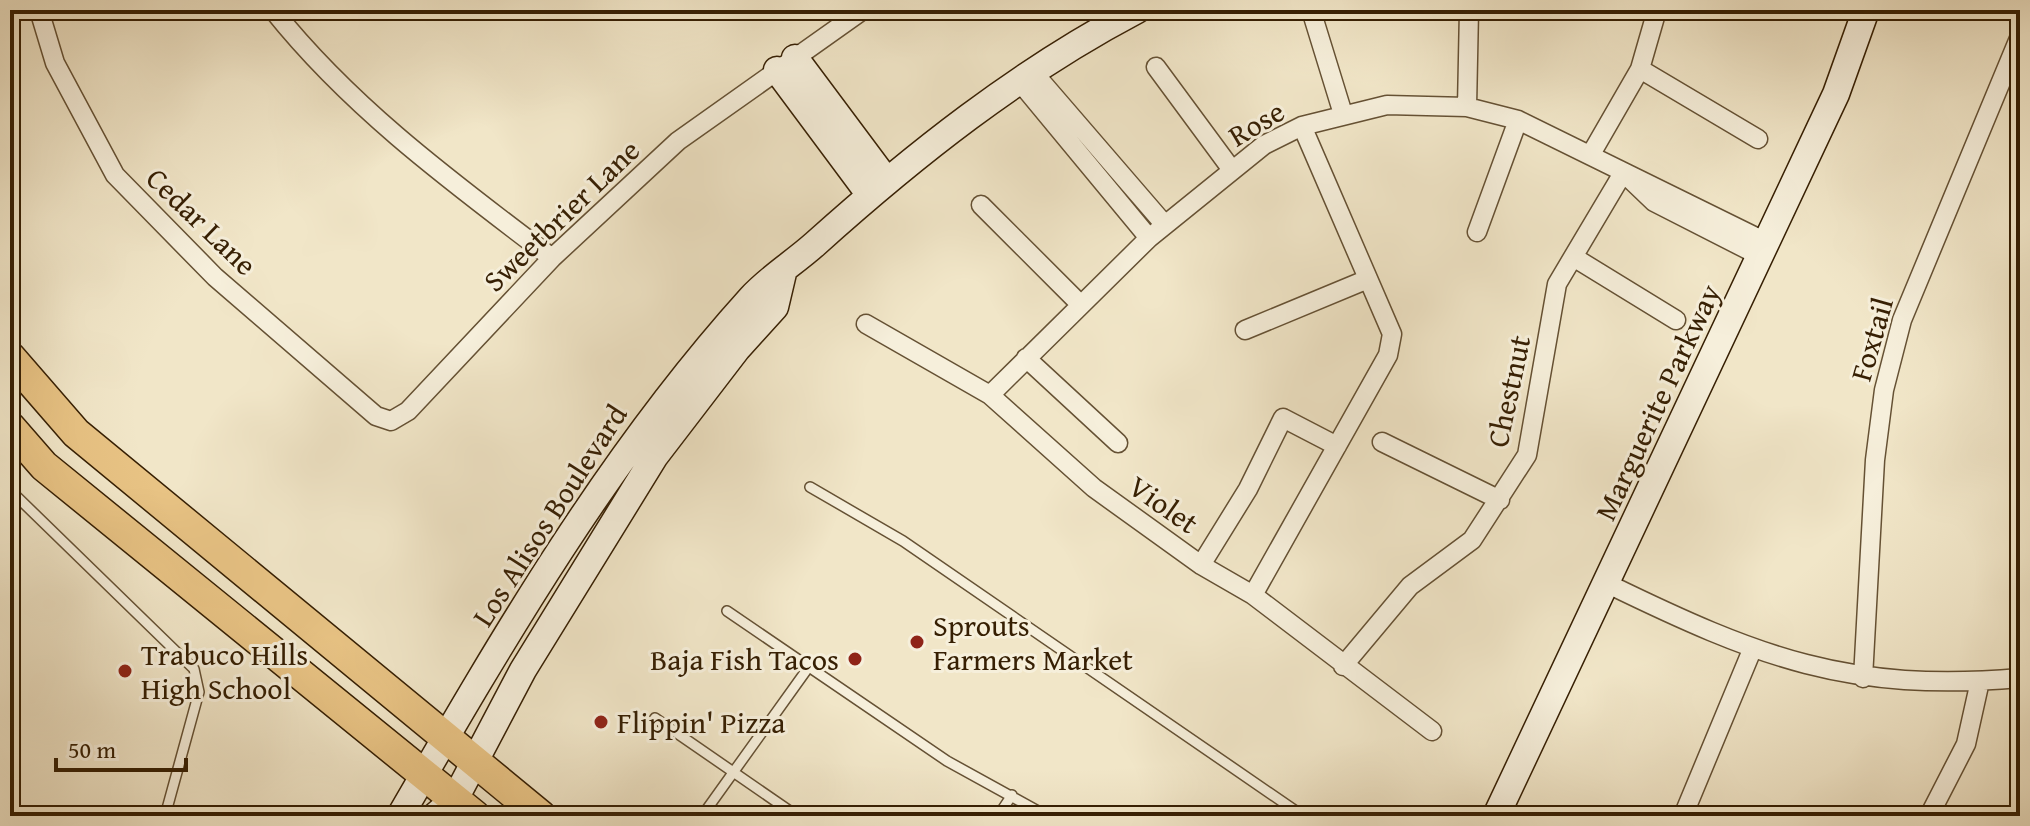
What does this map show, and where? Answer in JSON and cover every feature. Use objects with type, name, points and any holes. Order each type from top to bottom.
[{"type":"main road","name":"Los Alisos Boulevard","points":[[400,816],[422,774],[556,552],[650,418],[754,295],[783,273],[878,187],[1026,76],[1137,10]]},
{"type":"main road","name":"Marguerite Parkway","points":[[1496,816],[1608,584],[1836,94],[1866,10]]},
{"type":"main road","points":[[785,64],[878,187]]},
{"type":"main road","name":"Los Alisos Boulevard","points":[[455,810],[475,761],[523,670],[655,456],[737,349],[775,307],[783,273]]},
{"type":"main road","points":[[10,357],[76,433],[541,816]]},
{"type":"main road","points":[[10,427],[44,466],[422,774],[455,810]]},
{"type":"street","name":"Cedar Lane","points":[[39,10],[55,63],[115,175],[215,277],[376,416],[391,421]]},
{"type":"street","points":[[273,10],[295,37],[417,155],[552,258]]},
{"type":"street","name":"Sweetbrier Lane","points":[[391,421],[408,411],[552,258],[678,141],[863,10]]},
{"type":"street","points":[[1311,10],[1343,114]]},
{"type":"street","points":[[1467,107],[1469,10]]},
{"type":"street","points":[[1591,154],[1640,69],[1657,10]]},
{"type":"street","name":"Foxtail","points":[[1863,678],[1875,460],[1884,390],[1902,320],[2020,36]]},
{"type":"street","points":[[1156,67],[1232,170]]},
{"type":"street","points":[[1640,69],[1758,139]]},
{"type":"street","points":[[1026,76],[1165,225]]},
{"type":"street","points":[[1026,76],[1149,238]]},
{"type":"street","name":"Rose","points":[[990,395],[1149,238],[1264,145],[1302,126],[1387,105],[1467,107],[1518,120],[1591,154],[1623,173],[1654,202],[1763,249]]},
{"type":"street","points":[[1477,232],[1518,120]]},
{"type":"street","points":[[1253,595],[1388,355],[1392,334],[1302,126]]},
{"type":"street","name":"Chestnut","points":[[1343,666],[1410,586],[1472,540],[1527,455],[1557,284],[1623,173]]},
{"type":"street","points":[[981,205],[1081,305]]},
{"type":"street","points":[[1575,258],[1676,320]]},
{"type":"street","points":[[1245,330],[1368,279]]},
{"type":"street","name":"Violet","points":[[866,324],[990,395],[1094,488],[1201,565],[1253,595],[1432,731]]},
{"type":"street","points":[[1026,358],[1118,443]]},
{"type":"street","points":[[1201,565],[1248,489],[1283,418],[1337,446]]},
{"type":"street","points":[[1382,442],[1500,500]]},
{"type":"street","points":[[1608,584],[1752,650],[1863,678],[1980,681],[2020,678]]},
{"type":"street","points":[[1683,816],[1752,650]]},
{"type":"street","points":[[1929,816],[1966,744],[1980,681]]},
{"type":"lane","points":[[810,487],[903,541],[1303,816]]},
{"type":"lane","points":[[10,490],[194,669],[199,692],[165,816]]},
{"type":"lane","points":[[727,611],[947,761],[1047,816]]},
{"type":"lane","points":[[702,816],[808,668]]},
{"type":"lane","points":[[655,718],[797,816]]},
{"type":"lane","points":[[998,816],[1012,795]]},
{"type":"place","name":"Sprouts Farmers Market","points":[[917,642]]},
{"type":"place","name":"Baja Fish Tacos","points":[[855,659]]},
{"type":"place","name":"Trabuco Hills High School","points":[[125,671]]},
{"type":"place","name":"Flippin' Pizza","points":[[601,722]]}]
